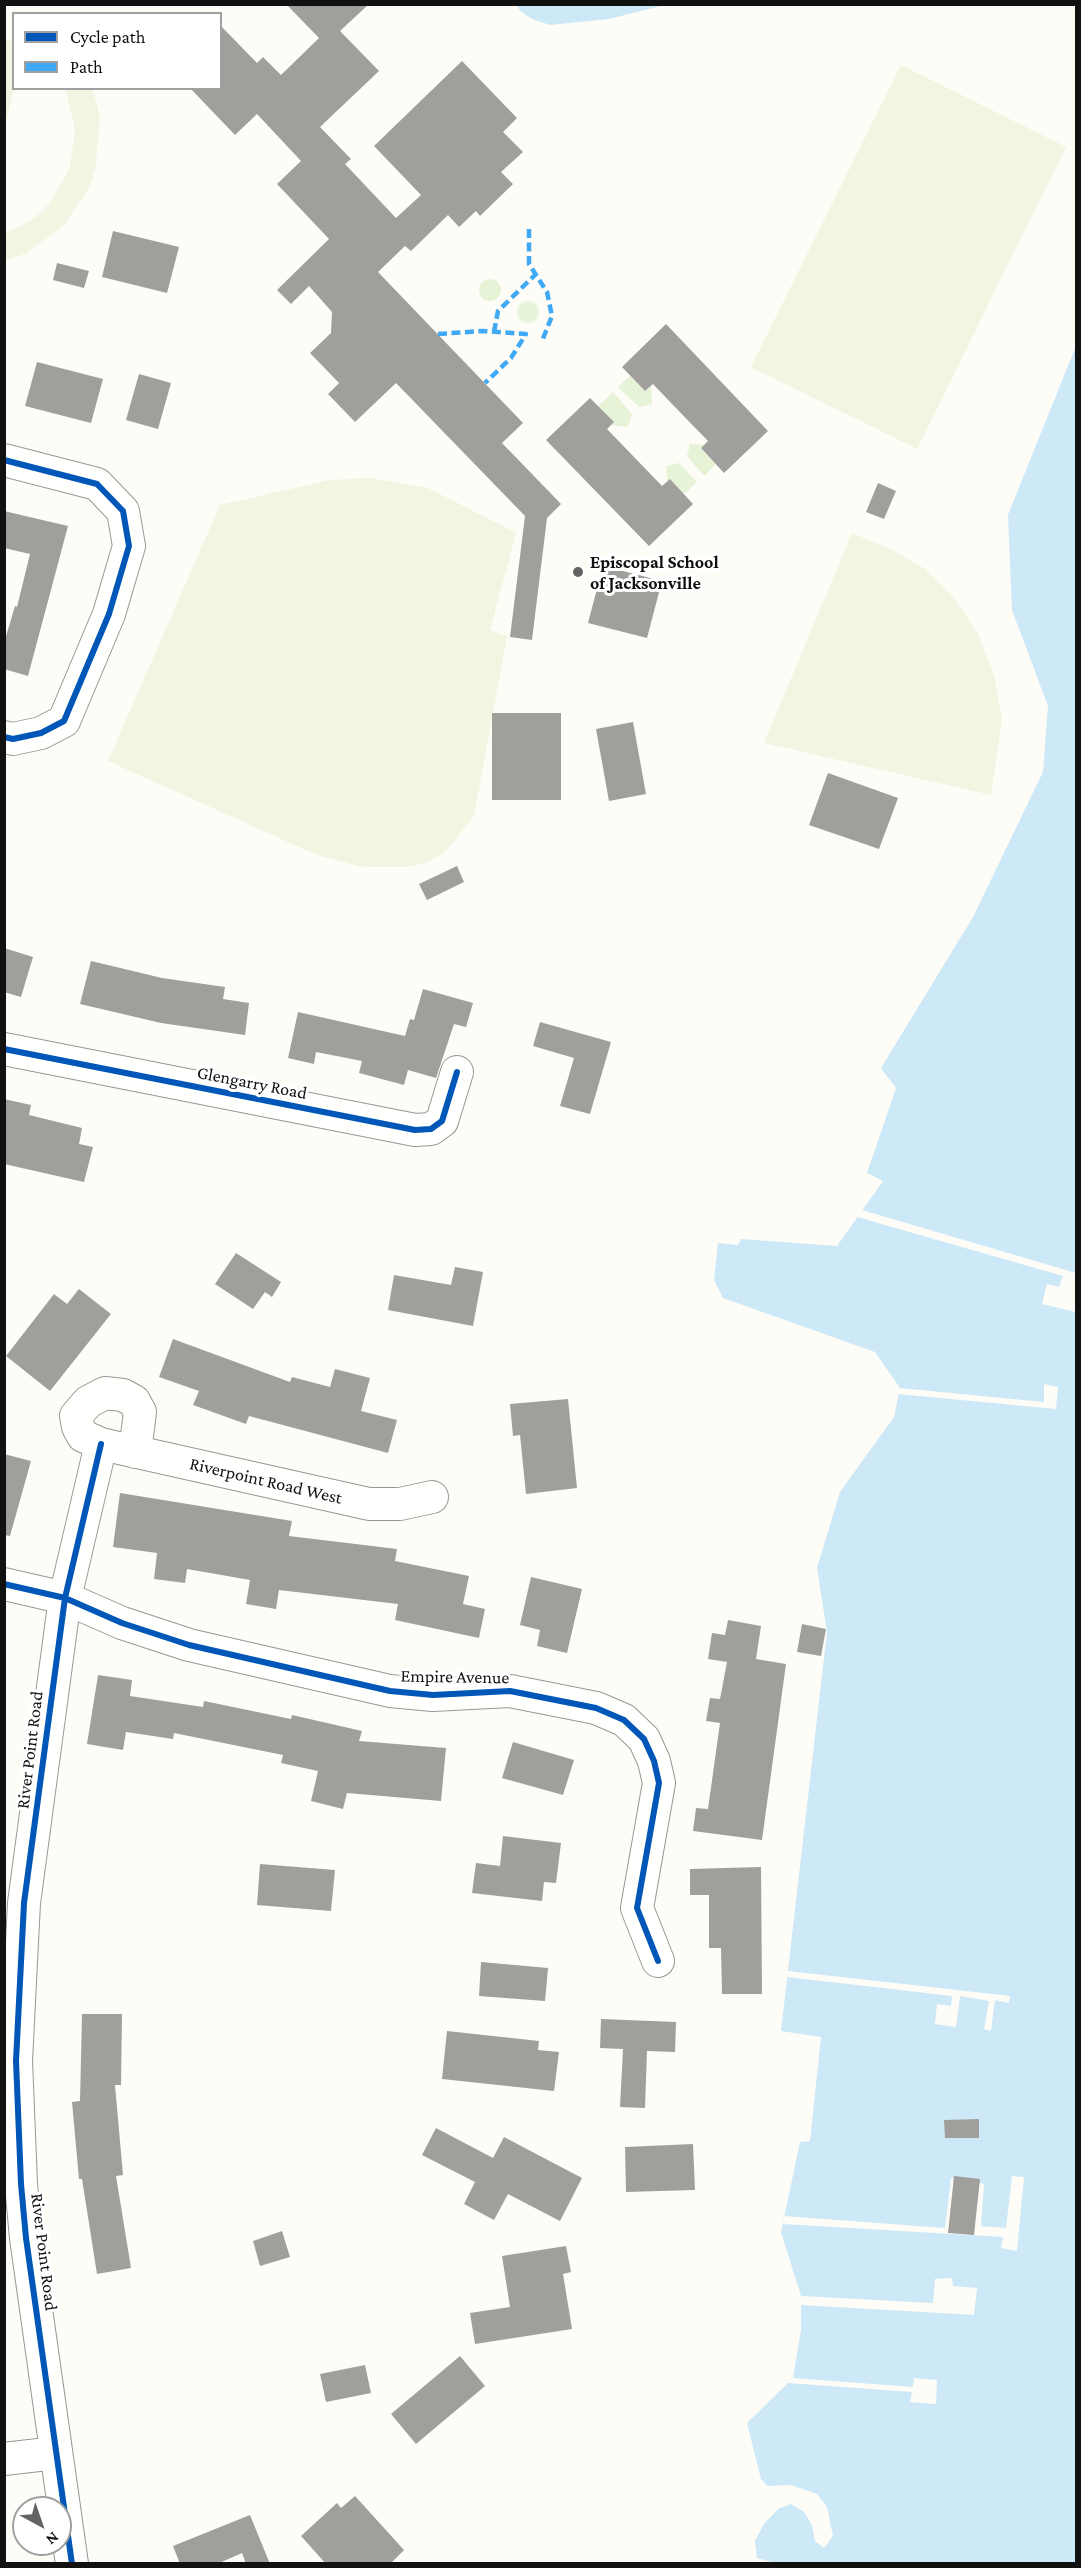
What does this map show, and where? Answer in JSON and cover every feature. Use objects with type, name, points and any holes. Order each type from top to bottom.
[{"type":"street","points":[[4,460],[97,484],[123,511],[129,546],[109,614],[64,721],[41,734],[14,739],[4,737]]},
{"type":"street","name":"Glengarry Road","points":[[4,1049],[414,1130],[431,1129],[442,1121],[457,1072]]},
{"type":"street","points":[[101,1444],[83,1436],[76,1416],[88,1402],[105,1393],[123,1395],[134,1401],[140,1412],[135,1452]]},
{"type":"street","name":"Riverpoint Road West","points":[[101,1444],[369,1504],[400,1504],[432,1497]]},
{"type":"street","name":"River Point Road","points":[[72,2564],[26,2238],[20,2173],[16,2061],[24,1903],[17,1859],[64,1598],[101,1444]]},
{"type":"street","name":"Empire Avenue","points":[[4,1584],[64,1598],[122,1623],[189,1645],[390,1691],[434,1695],[510,1691],[596,1708],[624,1720],[644,1739],[654,1761],[659,1783],[637,1908],[658,1960]]},
{"type":"street","points":[[4,2459],[56,2453]]},
{"type":"green space","points":[[5,39],[12,41],[14,90],[5,126]]},
{"type":"green space","points":[[901,65],[1066,147],[917,449],[751,367]]},
{"type":"green space","points":[[66,90],[93,90],[100,118],[95,171],[88,190],[64,225],[25,254],[5,260],[5,234],[35,218],[51,202],[70,167],[75,130]]},
{"type":"green space","points":[[486,279],[494,279],[501,286],[501,294],[494,301],[486,301],[479,294],[479,286]]},
{"type":"green space","points":[[524,301],[532,301],[539,308],[539,316],[532,323],[524,323],[517,316],[517,308]]},
{"type":"green space","points":[[630,376],[645,391],[651,386],[652,404],[639,407],[618,387]]},
{"type":"green space","points":[[613,392],[632,414],[628,427],[610,425],[598,406]]},
{"type":"green space","points":[[690,444],[704,445],[701,449],[716,464],[704,476],[687,456]]},
{"type":"green space","points":[[679,463],[697,482],[684,494],[670,480],[667,481],[666,466]]},
{"type":"green space","points":[[370,478],[428,488],[516,533],[490,630],[507,636],[474,816],[445,852],[428,862],[406,867],[362,867],[317,855],[108,761],[220,505],[330,480]]},
{"type":"green space","points":[[852,533],[890,549],[925,569],[954,598],[978,633],[994,676],[1002,719],[991,795],[764,743]]},
{"type":"water","points":[[517,5],[665,5],[609,19],[550,25],[532,19],[520,11]]},
{"type":"water","points":[[1076,346],[1076,2563],[779,2564],[757,2558],[755,2541],[764,2524],[778,2509],[791,2504],[804,2512],[812,2525],[815,2541],[824,2548],[833,2536],[827,2507],[817,2494],[791,2485],[768,2486],[761,2479],[747,2423],[793,2378],[801,2330],[801,2296],[781,2232],[800,2142],[810,2141],[821,2037],[781,2031],[827,1632],[817,1568],[840,1492],[894,1417],[900,1388],[875,1352],[723,1298],[714,1280],[718,1243],[738,1245],[741,1239],[837,1246],[883,1181],[867,1173],[896,1088],[881,1068],[973,917],[1043,772],[1048,706],[1012,610],[1008,515]]},
{"type":"pier","points":[[862,1210],[1076,1273],[1075,1312],[1042,1304],[1047,1284],[1059,1287],[1063,1276],[857,1217]]},
{"type":"pier","points":[[1044,1384],[1058,1387],[1056,1409],[898,1394],[900,1388],[1044,1402]]},
{"type":"pier","points":[[788,1971],[1010,1996],[1009,2003],[995,2000],[991,2031],[984,2029],[989,2001],[960,1996],[956,2027],[935,2024],[937,2004],[951,2006],[952,1996],[787,1977]]},
{"type":"pier","points":[[1012,2176],[1024,2177],[1017,2251],[1001,2248],[1003,2237],[783,2224],[784,2216],[945,2228],[951,2178],[984,2184],[981,2226],[1006,2228]]},
{"type":"pier","points":[[952,2278],[953,2286],[977,2288],[974,2315],[801,2305],[801,2296],[933,2303],[935,2279]]},
{"type":"pier","points":[[793,2378],[913,2387],[914,2378],[937,2380],[936,2404],[910,2402],[912,2392],[788,2383]]},
{"type":"building","points":[[286,4],[369,4],[340,31],[379,71],[320,127],[351,159],[345,164],[396,218],[421,195],[374,146],[462,61],[517,118],[503,132],[523,152],[501,172],[513,184],[480,216],[476,211],[459,227],[448,215],[411,251],[405,246],[378,272],[523,423],[502,443],[561,504],[547,518],[532,640],[510,637],[525,516],[396,383],[355,422],[328,394],[339,383],[310,353],[331,333],[332,312],[309,286],[291,304],[277,290],[329,239],[277,184],[301,161],[257,114],[235,135],[192,90],[222,90],[222,27],[257,63],[263,57],[281,75],[319,38]]},
{"type":"building","points":[[113,231],[179,247],[167,293],[102,277]]},
{"type":"building","points":[[57,263],[89,271],[84,288],[53,280]]},
{"type":"building","points":[[666,324],[768,431],[724,473],[701,448],[708,441],[653,384],[645,391],[622,367]]},
{"type":"building","points":[[37,362],[103,379],[91,423],[25,406]]},
{"type":"building","points":[[139,374],[171,383],[158,429],[126,420]]},
{"type":"building","points":[[590,398],[614,422],[607,429],[662,486],[670,479],[693,504],[649,546],[546,440]]},
{"type":"building","points":[[878,483],[896,491],[884,519],[866,512]]},
{"type":"building","points":[[4,511],[68,526],[28,676],[4,669],[4,643],[15,606],[17,607],[30,554],[4,548]]},
{"type":"building","points":[[603,566],[662,581],[647,638],[588,623]]},
{"type":"building","points":[[492,713],[561,713],[561,800],[492,800]]},
{"type":"building","points":[[633,722],[646,794],[609,801],[596,729]]},
{"type":"building","points":[[828,773],[898,798],[879,849],[809,825]]},
{"type":"building","points":[[457,866],[464,882],[427,900],[419,884]]},
{"type":"building","points":[[4,948],[33,957],[21,997],[4,992]]},
{"type":"building","points":[[91,961],[162,978],[225,987],[223,999],[249,1003],[245,1035],[161,1023],[80,1004]]},
{"type":"building","points":[[423,989],[473,1003],[466,1027],[454,1024],[436,1078],[408,1070],[404,1085],[359,1073],[362,1061],[316,1052],[314,1064],[288,1058],[298,1012],[405,1036],[410,1019],[414,1020]]},
{"type":"building","points":[[540,1022],[611,1042],[590,1114],[560,1106],[574,1058],[533,1046]]},
{"type":"building","points":[[4,1099],[31,1105],[29,1115],[82,1128],[79,1144],[93,1147],[84,1182],[4,1164]]},
{"type":"building","points":[[236,1253],[281,1282],[272,1297],[265,1292],[253,1309],[215,1284]]},
{"type":"building","points":[[455,1267],[483,1272],[473,1326],[388,1310],[394,1275],[451,1285]]},
{"type":"building","points":[[79,1289],[111,1314],[50,1391],[6,1356],[54,1294],[67,1304]]},
{"type":"building","points":[[173,1339],[290,1382],[292,1377],[330,1387],[335,1369],[370,1378],[361,1411],[397,1420],[388,1453],[249,1416],[246,1424],[193,1405],[199,1391],[159,1377]]},
{"type":"building","points":[[568,1399],[577,1488],[526,1494],[520,1435],[513,1436],[510,1404]]},
{"type":"building","points":[[4,1454],[31,1461],[10,1536],[4,1535]]},
{"type":"building","points":[[120,1493],[292,1521],[289,1536],[397,1549],[395,1561],[469,1576],[463,1604],[485,1609],[479,1638],[395,1620],[398,1604],[279,1590],[276,1609],[246,1604],[250,1580],[187,1569],[185,1583],[154,1579],[157,1553],[113,1547]]},
{"type":"building","points":[[531,1577],[582,1589],[567,1653],[537,1646],[540,1630],[520,1625]]},
{"type":"building","points":[[728,1620],[761,1626],[756,1659],[786,1664],[762,1840],[693,1831],[696,1808],[708,1809],[720,1723],[706,1721],[710,1698],[720,1699],[727,1662],[708,1659],[712,1633],[725,1635]]},
{"type":"building","points":[[802,1624],[826,1629],[821,1656],[797,1652]]},
{"type":"building","points":[[98,1675],[132,1680],[130,1696],[203,1707],[204,1701],[291,1719],[292,1715],[362,1731],[359,1741],[446,1748],[441,1801],[347,1793],[343,1809],[311,1801],[318,1771],[281,1763],[283,1755],[174,1733],[173,1739],[126,1732],[123,1750],[87,1744]]},
{"type":"building","points":[[513,1742],[574,1760],[563,1795],[502,1778]]},
{"type":"building","points":[[503,1836],[561,1843],[556,1883],[544,1882],[542,1901],[472,1893],[476,1863],[500,1866]]},
{"type":"building","points":[[260,1864],[335,1870],[331,1911],[257,1905]]},
{"type":"building","points":[[761,1867],[762,1994],[722,1994],[721,1948],[709,1948],[709,1895],[690,1895],[690,1869]]},
{"type":"building","points":[[481,1962],[548,1968],[545,2001],[479,1996]]},
{"type":"building","points":[[82,2014],[122,2014],[121,2085],[115,2085],[123,2175],[116,2176],[131,2268],[97,2274],[82,2179],[79,2179],[72,2102],[80,2101]]},
{"type":"building","points":[[601,2019],[676,2022],[675,2052],[647,2051],[645,2108],[620,2107],[623,2049],[600,2048]]},
{"type":"building","points":[[447,2031],[539,2041],[538,2050],[559,2052],[554,2091],[442,2079]]},
{"type":"building","points":[[979,2119],[979,2138],[945,2138],[944,2120]]},
{"type":"building","points":[[436,2128],[493,2158],[504,2137],[582,2178],[560,2221],[508,2194],[494,2220],[464,2204],[475,2182],[422,2155]]},
{"type":"building","points":[[693,2144],[695,2190],[626,2192],[625,2147]]},
{"type":"building","points":[[954,2176],[980,2179],[974,2235],[948,2233]]},
{"type":"building","points":[[282,2231],[290,2257],[260,2266],[253,2241]]},
{"type":"building","points":[[566,2246],[571,2272],[563,2274],[572,2329],[475,2344],[470,2313],[510,2307],[502,2256]]},
{"type":"building","points":[[460,2356],[485,2386],[416,2444],[391,2414]]},
{"type":"building","points":[[365,2365],[371,2393],[326,2402],[320,2374]]},
{"type":"building","points":[[355,2496],[404,2550],[390,2564],[326,2564],[301,2536],[337,2503],[341,2508]]},
{"type":"building","points":[[250,2515],[270,2564],[246,2564],[242,2553],[217,2564],[180,2564],[173,2546]]},
{"type":"marked path","points":[[529,229],[529,264],[547,292],[552,316],[542,341]]},
{"type":"marked path","points":[[494,332],[498,311],[536,274]]},
{"type":"marked path","points":[[438,334],[483,331],[526,334],[511,358],[485,383]]},
{"type":"cycle path","points":[[4,460],[97,484],[123,511],[129,546],[109,614],[64,721],[41,733],[13,739],[4,737]]},
{"type":"cycle path","points":[[4,1049],[415,1130],[431,1129],[442,1121],[457,1072]]},
{"type":"cycle path","points":[[72,2564],[26,2238],[21,2184],[16,2061],[24,1903],[65,1598],[101,1444]]},
{"type":"cycle path","points":[[4,1584],[65,1598],[122,1623],[189,1645],[390,1691],[433,1695],[510,1691],[596,1708],[624,1720],[644,1739],[654,1761],[659,1783],[637,1908],[658,1961]]},
{"type":"place","name":"Episcopal School of Jacksonville","points":[[578,572]]}]
